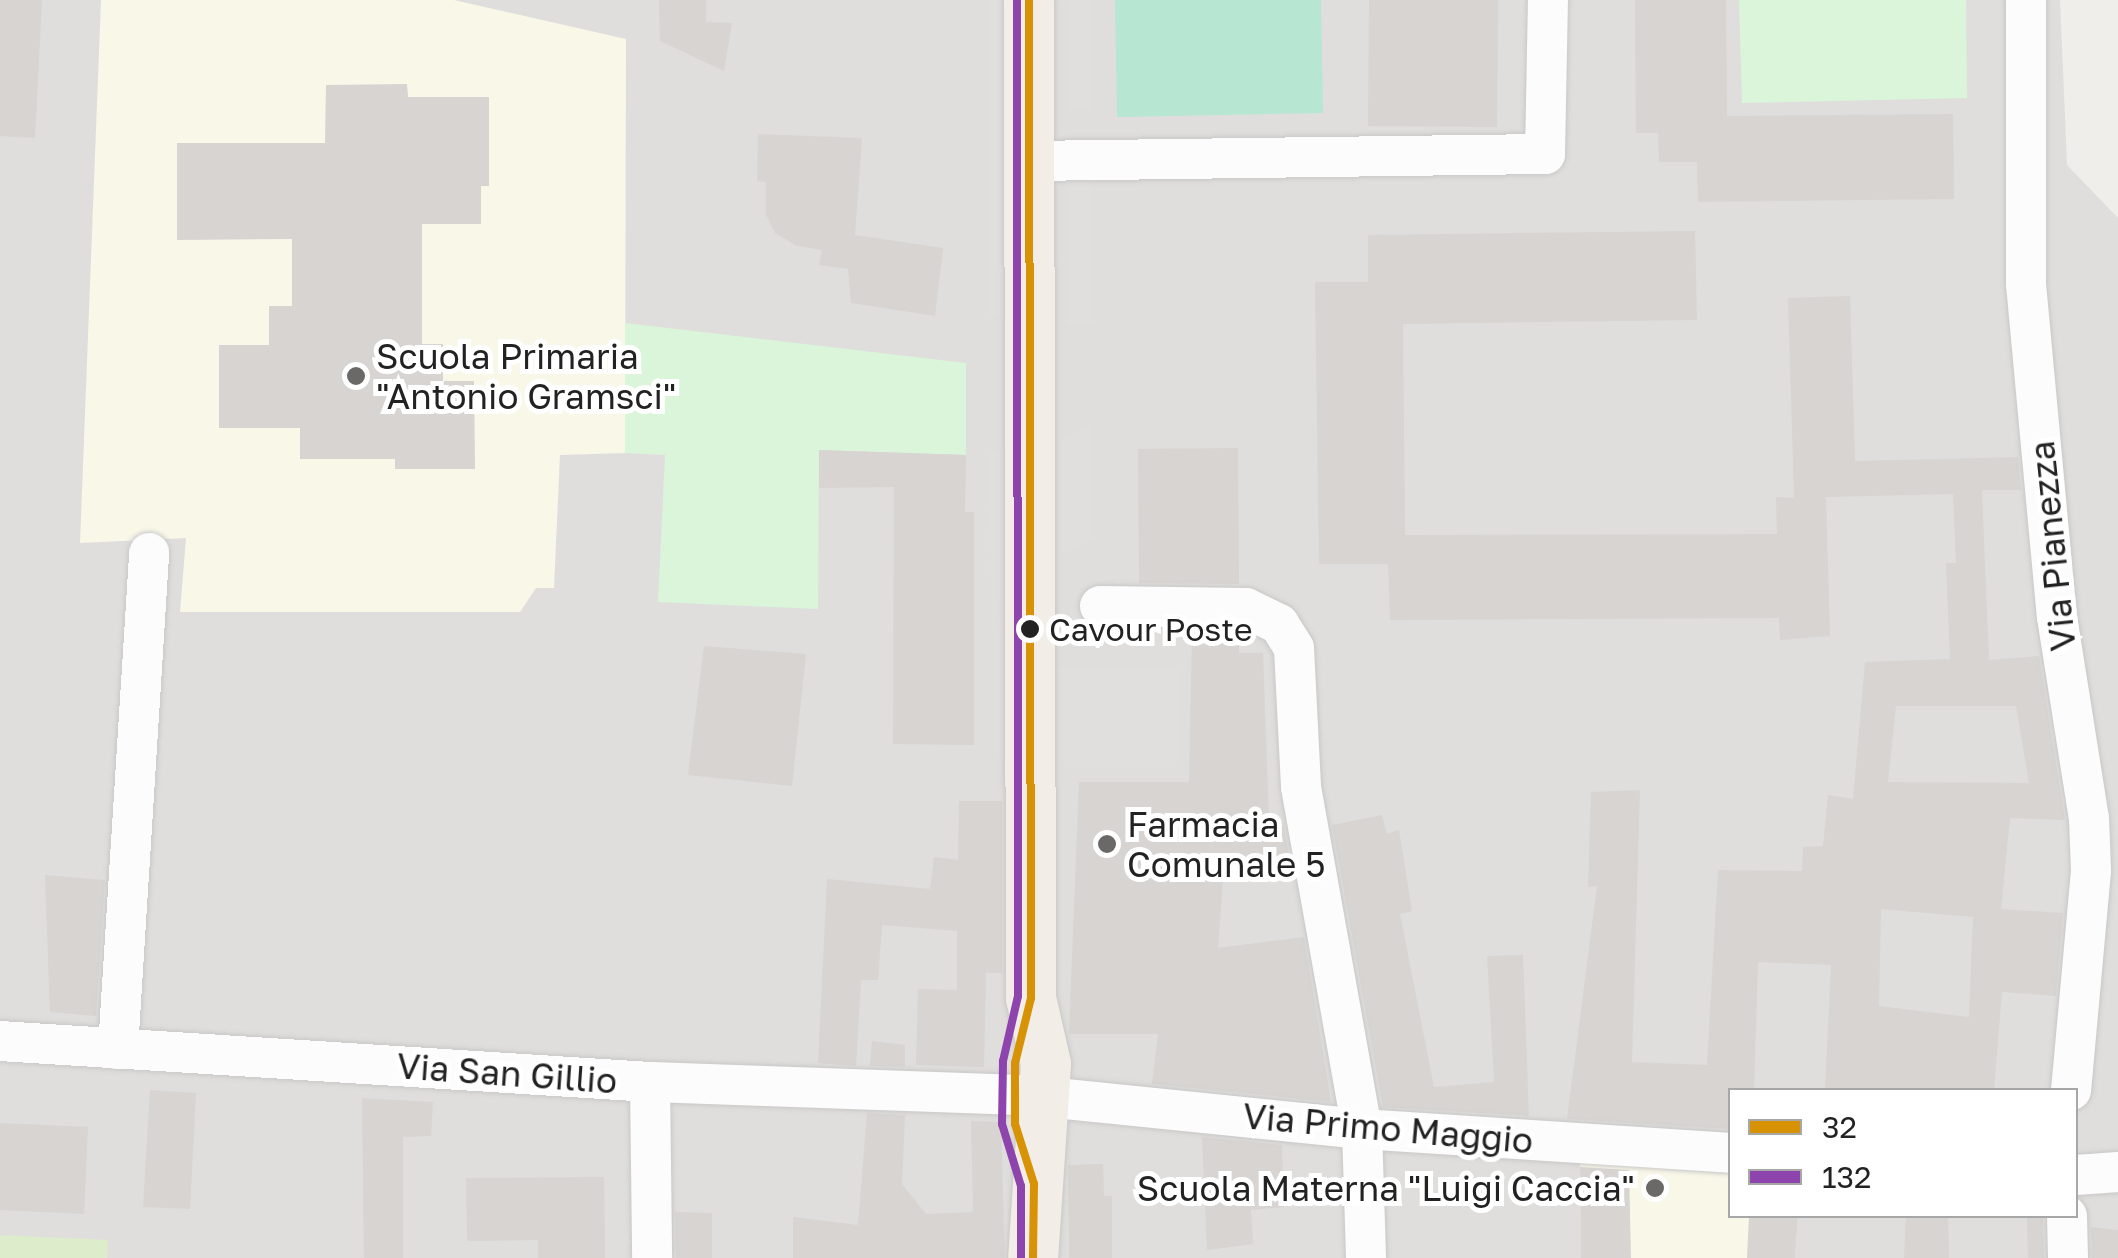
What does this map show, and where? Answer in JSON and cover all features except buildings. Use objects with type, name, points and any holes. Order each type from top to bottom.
[{"type":"main road","points":[[1029,0],[1031,998],[1015,1063],[1030,1096],[1015,1124],[1034,1184],[1034,1258]]},
{"type":"street","points":[[1029,161],[1545,154],[1548,0]]},
{"type":"street","name":"Via Pianezza","points":[[2026,0],[2026,284],[2056,617],[2089,818],[2091,872],[2071,1088]]},
{"type":"street","points":[[118,1048],[149,553]]},
{"type":"street","points":[[1100,606],[1246,608],[1280,624],[1294,648],[1297,752],[1362,1130],[1366,1258]]},
{"type":"street","name":"Via San Gillio","points":[[0,1041],[650,1082],[1030,1096]]},
{"type":"street","points":[[650,1082],[652,1258]]},
{"type":"street","name":"Via Primo Maggio","points":[[1030,1096],[1362,1130],[1728,1154]]},
{"type":"street","points":[[2078,1175],[2118,1172]]},
{"type":"street","points":[[2067,1218],[2068,1258]]},
{"type":"shaded area","points":[[0,0],[2060,0],[2067,165],[2118,218],[2118,1258],[0,1258]]},
{"type":"shaded area","name":"Scuola Primaria \"Antonio Gramsci\"","points":[[101,0],[454,0],[626,39],[625,453],[560,455],[554,588],[536,588],[520,612],[180,612],[186,538],[80,543]]},
{"type":"shaded area","points":[[986,0],[1011,0],[1015,314],[987,314]]},
{"type":"shaded area","points":[[1067,0],[1093,0],[1092,109],[1066,110]]},
{"type":"shaded area","points":[[1092,176],[1094,325],[1067,325],[1066,177]]},
{"type":"shaded area","points":[[1093,424],[1094,538],[1061,555],[1061,440]]},
{"type":"shaded area","points":[[1010,452],[1016,754],[995,754],[989,453]]},
{"type":"shaded area","points":[[1053,668],[1182,670],[1181,761],[1053,761]]},
{"type":"shaded area","name":"Scuola Materna \"Luigi Caccia\"","points":[[1580,1156],[1728,1161],[1728,1218],[1798,1218],[1795,1258],[1581,1258]]},
{"type":"green space","points":[[1115,0],[1321,0],[1323,113],[1117,117]]},
{"type":"green space","points":[[1739,0],[1966,0],[1967,98],[1742,103]]},
{"type":"green space","points":[[625,323],[966,363],[966,455],[819,450],[818,609],[658,602],[665,455],[625,453]]},
{"type":"green space","points":[[0,1235],[108,1240],[107,1258],[0,1258]]},
{"type":"transit line","name":"132","points":[[1017,0],[1018,996],[1003,1061],[1002,1124],[1021,1186],[1021,1258]]},
{"type":"transit line","name":"32","points":[[1029,0],[1031,998],[1015,1063],[1015,1124],[1034,1184],[1033,1258]]},
{"type":"place","name":"Scuola Primaria \"Antonio Gramsci\"","points":[[356,376]]},
{"type":"place","name":"Cavour Poste","points":[[1030,629]]},
{"type":"place","name":"Farmacia Comunale 5","points":[[1107,844]]},
{"type":"place","name":"Scuola Materna \"Luigi Caccia\"","points":[[1655,1188]]}]
